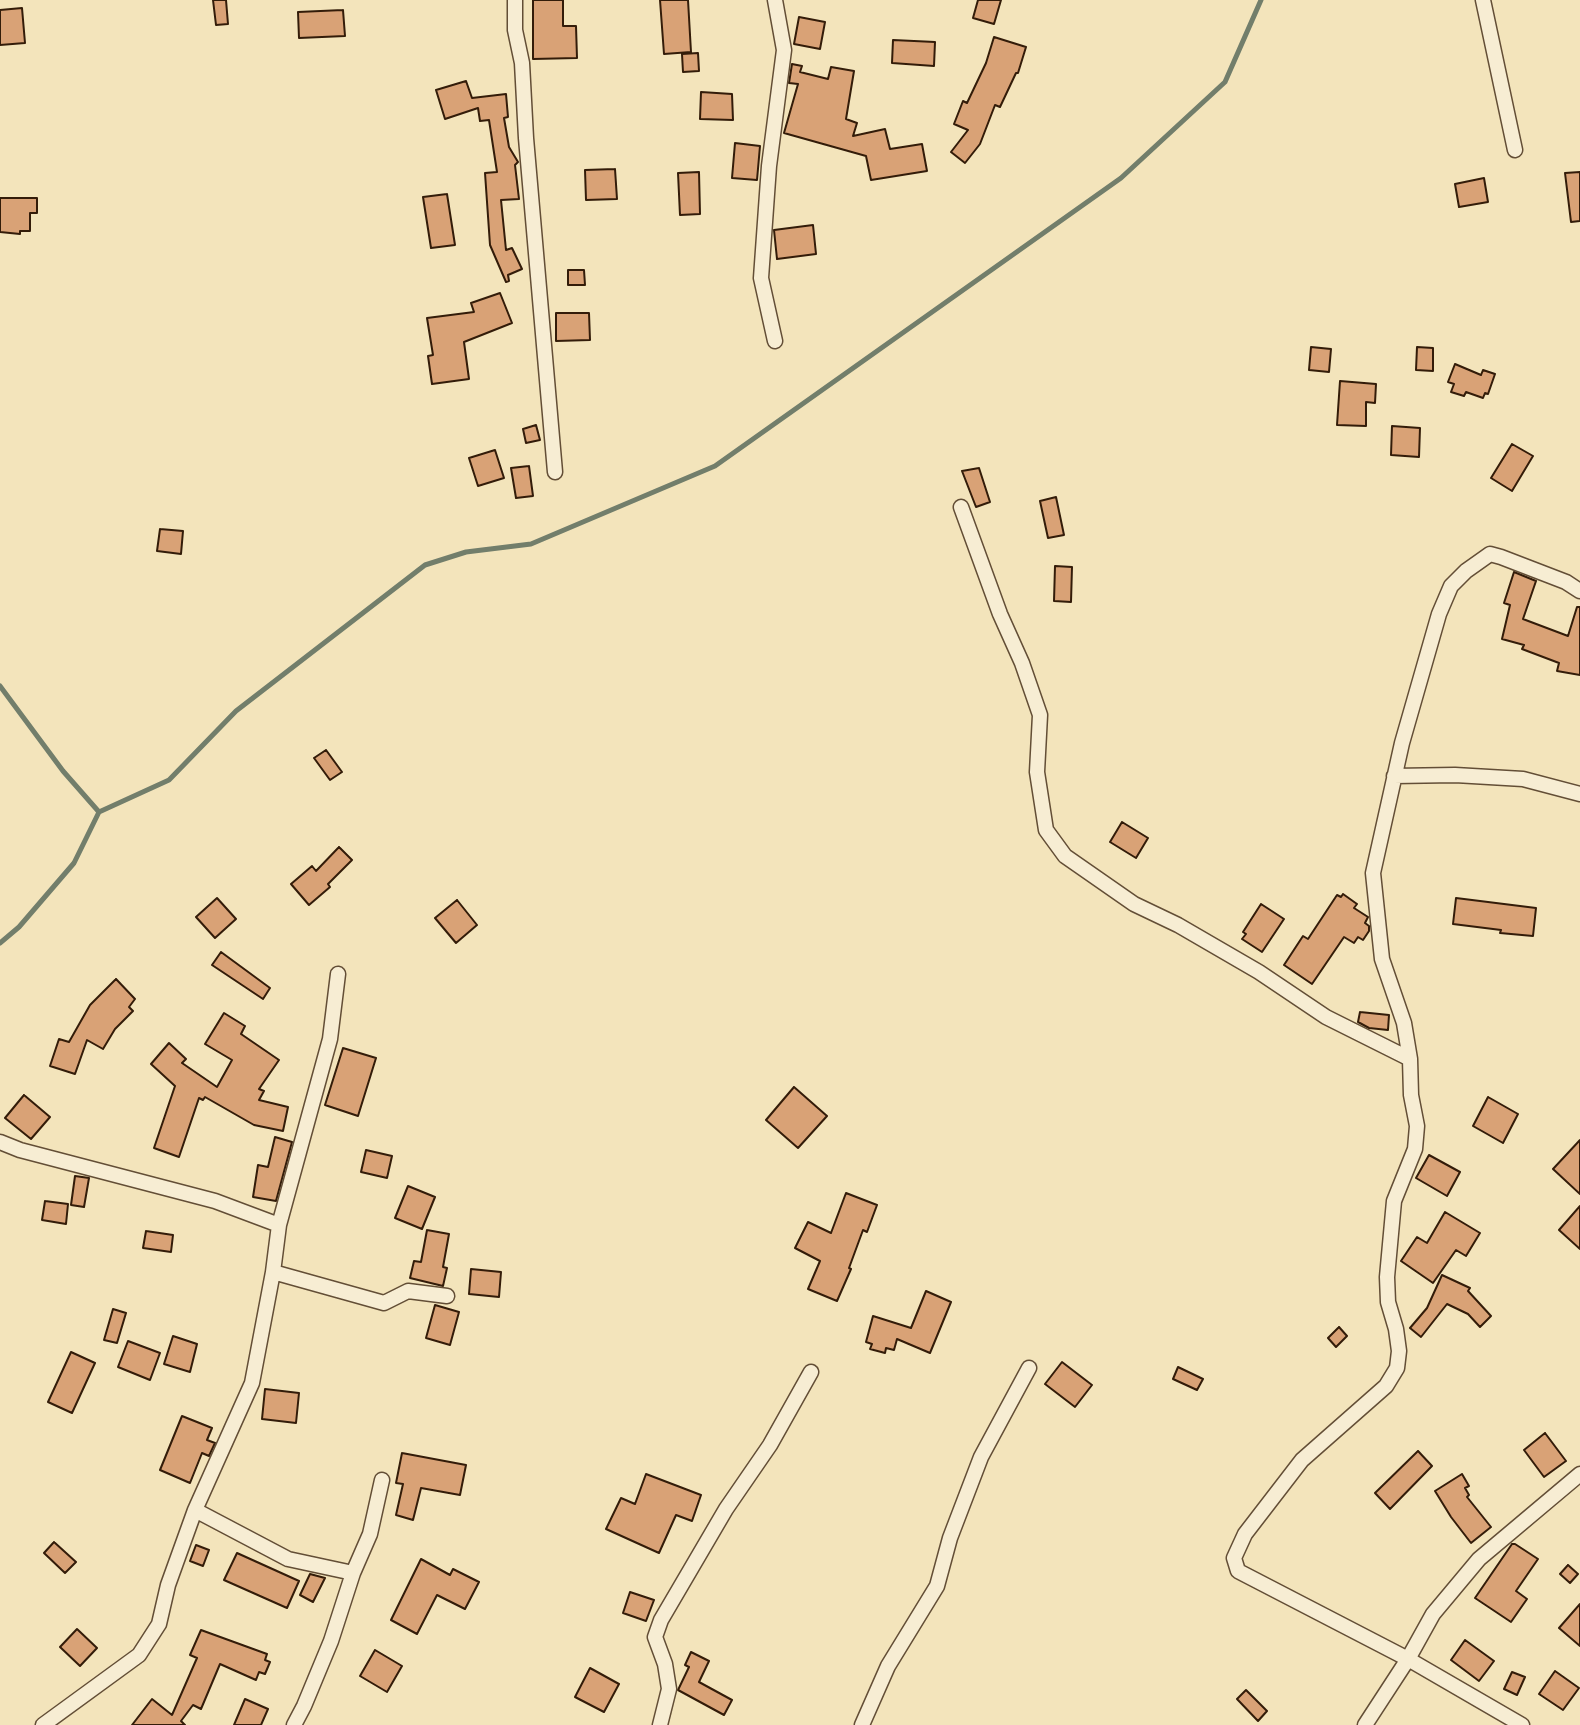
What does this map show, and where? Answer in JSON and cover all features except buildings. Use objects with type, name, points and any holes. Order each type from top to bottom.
[{"type":"street","points":[[515,0],[515,30],[522,63],[555,472]]},
{"type":"street","points":[[775,0],[784,50],[769,166],[761,278],[775,341]]},
{"type":"street","points":[[1483,0],[1515,150]]},
{"type":"street","points":[[961,507],[1040,715],[1037,772],[1046,830],[1065,856],[1134,904],[1178,925],[1259,971],[1326,1017],[1410,1059]]},
{"type":"street","points":[[1522,1725],[1408,1660],[1238,1571],[1234,1558],[1245,1534],[1302,1460],[1386,1385],[1397,1368],[1399,1351],[1388,1302],[1387,1277],[1394,1201],[1415,1149],[1417,1126],[1404,1023],[1382,959],[1373,873],[1394,776],[1439,614],[1451,586],[1490,554],[1566,582],[1580,590]]},
{"type":"street","points":[[1394,776],[1455,775],[1523,779],[1580,794]]},
{"type":"street","points":[[43,1725],[139,1655],[159,1624],[168,1585],[195,1510],[252,1383],[279,1226],[330,1039],[338,974]]},
{"type":"street","points":[[0,1142],[20,1150],[215,1201],[279,1226]]},
{"type":"street","points":[[273,1272],[384,1303],[408,1291],[447,1296]]},
{"type":"street","points":[[862,1725],[888,1666],[937,1586],[950,1538],[981,1457],[1029,1368]]},
{"type":"street","points":[[660,1725],[669,1689],[665,1664],[655,1637],[661,1620],[726,1509],[770,1446],[811,1372]]},
{"type":"street","points":[[1365,1725],[1408,1660],[1433,1614],[1479,1559],[1580,1474]]},
{"type":"street","points":[[294,1725],[331,1641],[353,1573],[370,1534],[382,1479]]},
{"type":"street","points":[[195,1510],[288,1559],[353,1573]]},
{"type":"waterway","points":[[0,943],[19,927],[74,863],[99,812],[169,780],[236,711],[425,565],[466,552],[531,544],[715,466],[1121,178],[1225,82],[1261,0]]},
{"type":"waterway","points":[[0,686],[63,771],[99,812]]}]
